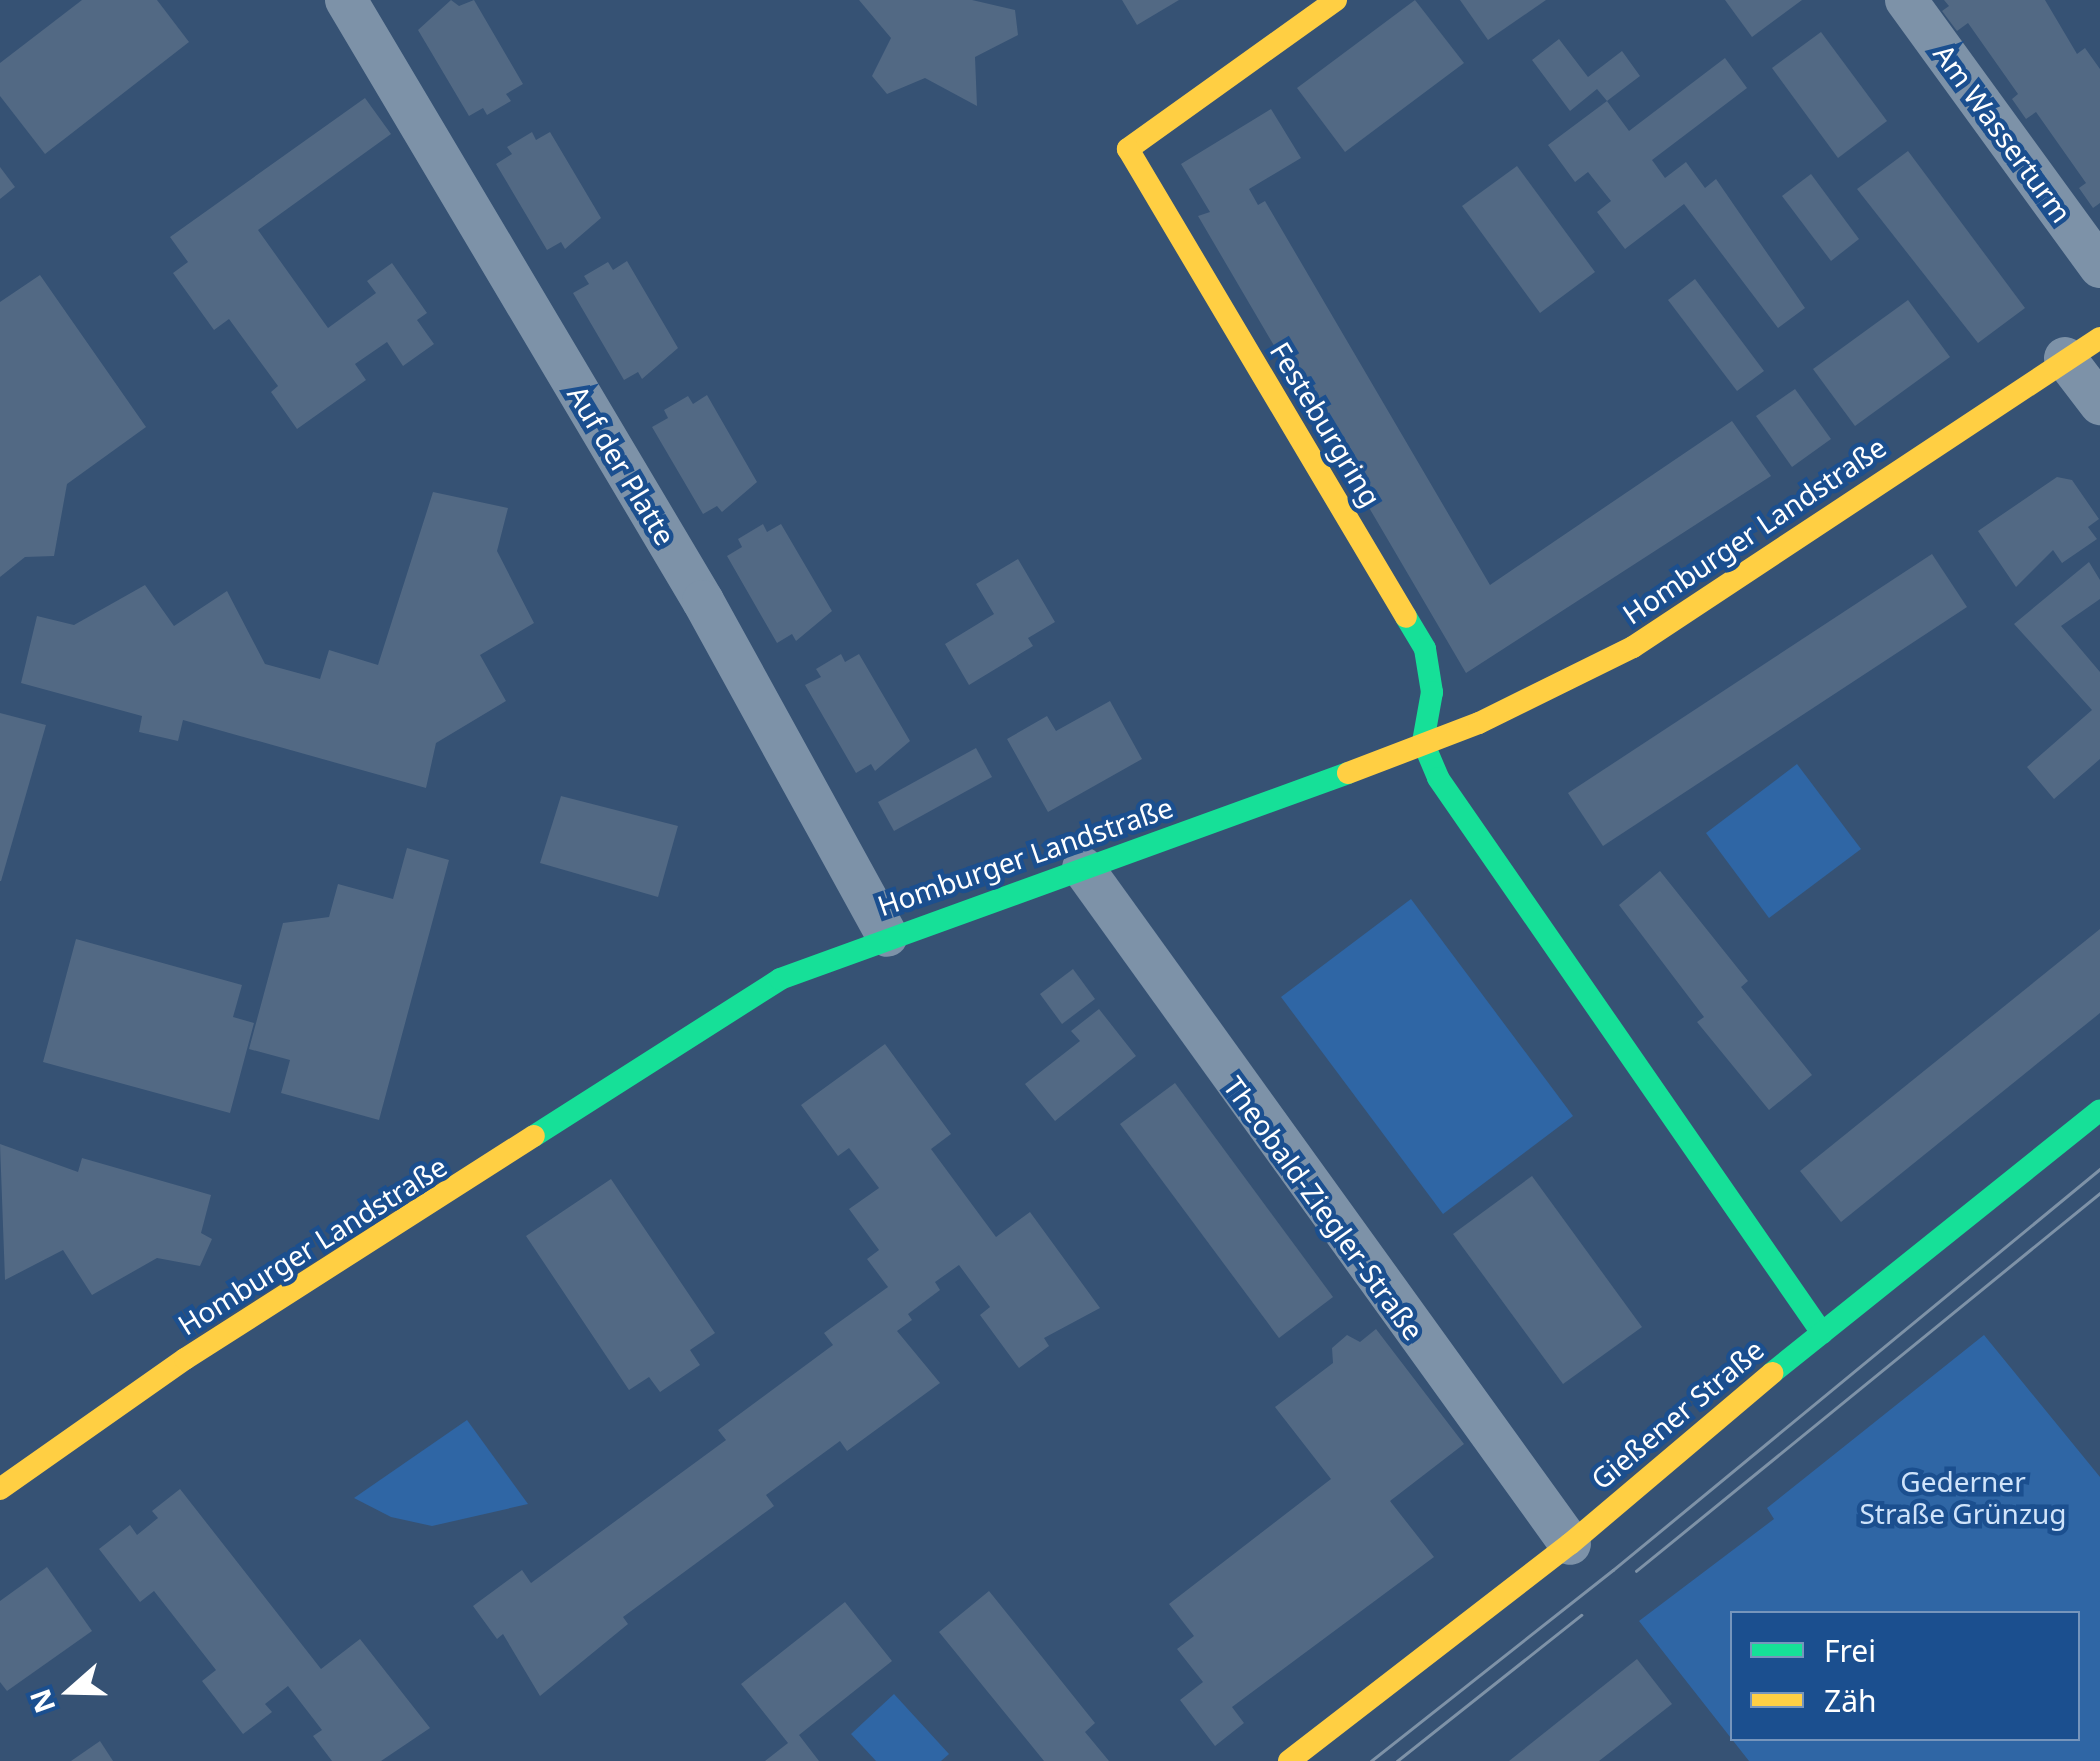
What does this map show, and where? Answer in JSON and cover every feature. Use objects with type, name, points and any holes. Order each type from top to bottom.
[{"type":"street","name":"Auf der Platte","points":[[346,0],[704,601],[886,936]]},
{"type":"street","name":"Festeburgring","points":[[1336,0],[1128,150],[1425,650],[1432,692],[1424,742]]},
{"type":"street","name":"Am Wasserturm","points":[[1906,0],[2100,266]]},
{"type":"street","name":"Homburger Landstraße","points":[[2,1483],[185,1360],[780,980],[886,936],[1479,723],[1633,647],[2083,348]]},
{"type":"street","points":[[2083,348],[2100,404]]},
{"type":"street","points":[[1424,742],[1438,778],[1822,1333]]},
{"type":"street","name":"Theobald-Ziegler-Straße","points":[[1083,868],[1570,1544]]},
{"type":"street","name":"Gießener Straße","points":[[1289,1761],[1570,1544],[1822,1333],[2100,1110]]},
{"type":"green space","points":[[1797,764],[1861,849],[1769,918],[1706,833]]},
{"type":"green space","points":[[1411,899],[1573,1116],[1443,1214],[1281,997]]},
{"type":"green space","name":"Gederner Straße Grünzug","points":[[1984,1335],[2100,1477],[2100,1761],[1749,1761],[1733,1741],[2080,1741],[2080,1611],[1730,1611],[1730,1737],[1639,1621],[1774,1519],[1767,1508]]},
{"type":"green space","points":[[467,1420],[528,1504],[432,1526],[391,1517],[354,1498]]},
{"type":"green space","points":[[894,1694],[949,1754],[941,1761],[876,1761],[851,1734]]},
{"type":"building","points":[[82,0],[157,0],[189,42],[45,154],[0,96],[0,63]]},
{"type":"building","points":[[451,0],[459,6],[474,0],[523,84],[506,94],[511,101],[487,115],[483,108],[469,116],[418,30]]},
{"type":"building","points":[[859,0],[972,0],[1015,10],[1018,35],[975,57],[977,106],[925,78],[887,94],[872,76],[891,38]]},
{"type":"building","points":[[1122,0],[1179,0],[1137,25]]},
{"type":"building","points":[[1415,0],[1464,63],[1345,152],[1297,88]]},
{"type":"building","points":[[1460,0],[1546,0],[1488,40]]},
{"type":"building","points":[[1725,0],[1802,0],[1752,37]]},
{"type":"building","points":[[1944,0],[2045,0],[2077,54],[2085,48],[2100,69],[2100,203],[2093,208],[2079,188],[2086,183],[2036,112],[2026,119],[2012,99],[2018,94],[1968,23],[1957,31],[1942,11],[1949,6]]},
{"type":"building","points":[[1821,32],[1887,121],[1838,158],[1772,68]]},
{"type":"building","points":[[1559,39],[1588,77],[1622,51],[1640,76],[1607,101],[1597,89],[1570,111],[1532,60]]},
{"type":"building","points":[[1725,58],[1747,88],[1652,160],[1665,178],[1686,162],[1705,188],[1716,179],[1805,308],[1778,328],[1684,204],[1625,249],[1597,212],[1611,201],[1588,172],[1575,182],[1548,145],[1607,101],[1629,131]]},
{"type":"building","points":[[365,98],[391,134],[258,230],[328,328],[376,293],[367,281],[392,263],[427,313],[417,320],[434,344],[403,366],[387,342],[355,364],[366,380],[297,429],[271,392],[278,386],[229,319],[214,330],[173,273],[188,262],[170,237]]},
{"type":"building","points":[[1271,109],[1301,158],[1249,189],[1258,205],[1265,201],[1490,585],[1732,421],[1771,476],[1466,673],[1198,216],[1210,212],[1181,164]]},
{"type":"building","points":[[532,132],[536,140],[550,132],[601,218],[565,249],[561,242],[547,250],[496,164],[512,154],[507,147]]},
{"type":"building","points":[[1908,151],[2025,308],[1978,343],[1857,189]]},
{"type":"building","points":[[1517,166],[1595,272],[1540,313],[1462,206]]},
{"type":"building","points":[[0,167],[15,187],[0,199]]},
{"type":"building","points":[[1811,174],[1859,239],[1831,261],[1782,196]]},
{"type":"building","points":[[627,261],[678,348],[642,379],[638,372],[624,380],[573,293],[589,284],[584,276],[608,262],[613,270]]},
{"type":"building","points":[[40,275],[146,427],[67,484],[54,556],[25,557],[0,577],[0,302]]},
{"type":"building","points":[[1695,279],[1764,371],[1737,391],[1668,300]]},
{"type":"building","points":[[1908,300],[1950,357],[1855,426],[1813,369]]},
{"type":"building","points":[[1795,389],[1831,439],[1792,467],[1756,416]]},
{"type":"building","points":[[707,395],[757,482],[722,512],[717,506],[703,514],[652,427],[668,418],[664,410],[688,396],[693,404]]},
{"type":"building","points":[[2057,477],[2072,480],[2099,519],[2088,527],[2097,539],[2062,563],[2053,550],[2016,587],[1978,531]]},
{"type":"building","points":[[433,492],[508,508],[497,551],[534,623],[480,655],[506,701],[436,743],[426,788],[183,720],[178,741],[139,732],[142,716],[21,683],[37,616],[74,625],[145,585],[174,626],[227,591],[265,664],[320,679],[329,650],[378,665]]},
{"type":"building","points":[[763,524],[767,532],[781,524],[832,611],[796,641],[792,634],[777,643],[727,556],[742,547],[738,539]]},
{"type":"building","points":[[1932,554],[1967,607],[1603,846],[1568,793]]},
{"type":"building","points":[[1018,559],[1055,622],[1028,638],[1033,646],[969,685],[945,644],[994,614],[976,584]]},
{"type":"building","points":[[2089,562],[2100,580],[2100,599],[2061,626],[2100,672],[2100,759],[2054,799],[2027,767],[2092,710],[2014,624]]},
{"type":"building","points":[[841,654],[845,662],[859,654],[910,741],[875,771],[871,764],[856,773],[805,685],[821,677],[816,669]]},
{"type":"building","points":[[1110,701],[1142,759],[1048,812],[1007,739],[1047,716],[1056,731]]},
{"type":"building","points":[[0,713],[46,725],[1,881],[0,881]]},
{"type":"building","points":[[976,748],[992,777],[894,831],[878,802]]},
{"type":"building","points":[[561,796],[678,826],[658,897],[540,863]]},
{"type":"building","points":[[407,848],[449,860],[379,1120],[281,1093],[290,1060],[249,1049],[283,923],[329,917],[338,884],[393,899]]},
{"type":"building","points":[[1660,871],[1748,981],[1741,987],[1812,1075],[1769,1110],[1697,1022],[1704,1017],[1619,905]]},
{"type":"building","points":[[2100,929],[2100,1013],[1841,1222],[1800,1171]]},
{"type":"building","points":[[76,939],[242,985],[233,1017],[254,1023],[230,1113],[43,1062]]},
{"type":"building","points":[[1073,969],[1095,999],[1062,1024],[1040,994]]},
{"type":"building","points":[[1099,1009],[1136,1056],[1055,1121],[1025,1084],[1080,1041],[1071,1031]]},
{"type":"building","points":[[885,1044],[951,1134],[931,1149],[996,1237],[1030,1212],[1100,1308],[1044,1338],[1049,1346],[1019,1368],[980,1315],[990,1307],[959,1265],[935,1282],[940,1290],[908,1314],[912,1320],[897,1331],[940,1383],[847,1451],[840,1441],[766,1495],[774,1506],[623,1617],[628,1624],[540,1696],[503,1634],[497,1639],[473,1606],[522,1570],[531,1583],[726,1440],[718,1430],[833,1345],[824,1333],[888,1287],[867,1259],[879,1250],[849,1209],[879,1188],[849,1148],[838,1156],[801,1105]]},
{"type":"building","points":[[1175,1083],[1333,1297],[1279,1338],[1120,1124]]},
{"type":"building","points":[[0,1144],[78,1172],[82,1158],[211,1195],[201,1233],[212,1239],[200,1266],[157,1258],[92,1295],[63,1250],[5,1280]]},
{"type":"building","points":[[1532,1176],[1642,1327],[1563,1384],[1453,1234]]},
{"type":"building","points":[[611,1179],[715,1333],[690,1350],[700,1365],[660,1392],[649,1377],[629,1390],[526,1236]]},
{"type":"building","points":[[1376,1329],[1464,1444],[1390,1501],[1434,1557],[1232,1707],[1244,1723],[1215,1746],[1180,1700],[1203,1682],[1177,1649],[1194,1636],[1169,1604],[1331,1479],[1275,1407],[1333,1363],[1332,1348],[1347,1335],[1360,1342]]},
{"type":"building","points":[[180,1489],[321,1669],[360,1639],[430,1728],[381,1761],[332,1761],[313,1736],[322,1730],[288,1686],[265,1704],[272,1712],[243,1734],[202,1681],[216,1670],[154,1591],[140,1602],[99,1549],[130,1525],[137,1535],[158,1518],[152,1511]]},
{"type":"building","points":[[47,1567],[92,1631],[7,1691],[0,1682],[0,1601]]},
{"type":"building","points":[[989,1591],[1095,1723],[1085,1732],[1109,1761],[1044,1761],[939,1632]]},
{"type":"building","points":[[845,1602],[892,1661],[799,1735],[819,1761],[765,1761],[788,1743],[741,1684]]},
{"type":"building","points":[[1637,1659],[1672,1704],[1599,1761],[1509,1761]]},
{"type":"building","points":[[100,1741],[113,1761],[71,1761]]},
{"type":"tram line","points":[[1371,1761],[1613,1570],[2100,1169]]},
{"type":"tram line","points":[[1636,1571],[2100,1193]]},
{"type":"tram line","points":[[1397,1761],[1581,1615]]},
{"type":"traffic: fast","points":[[1406,617],[1425,649],[1432,692],[1423,742],[1438,778],[1822,1333]]},
{"type":"traffic: fast","points":[[534,1136],[780,979],[1348,773]]},
{"type":"traffic: fast","points":[[1772,1373],[2100,1110]]},
{"type":"traffic: slow","points":[[1336,0],[1128,149],[1406,617]]},
{"type":"traffic: slow","points":[[1348,773],[1479,723],[1633,647],[2100,338]]},
{"type":"traffic: slow","points":[[0,1489],[185,1359],[534,1136]]},
{"type":"traffic: slow","points":[[1289,1761],[1570,1544],[1772,1373]]}]
